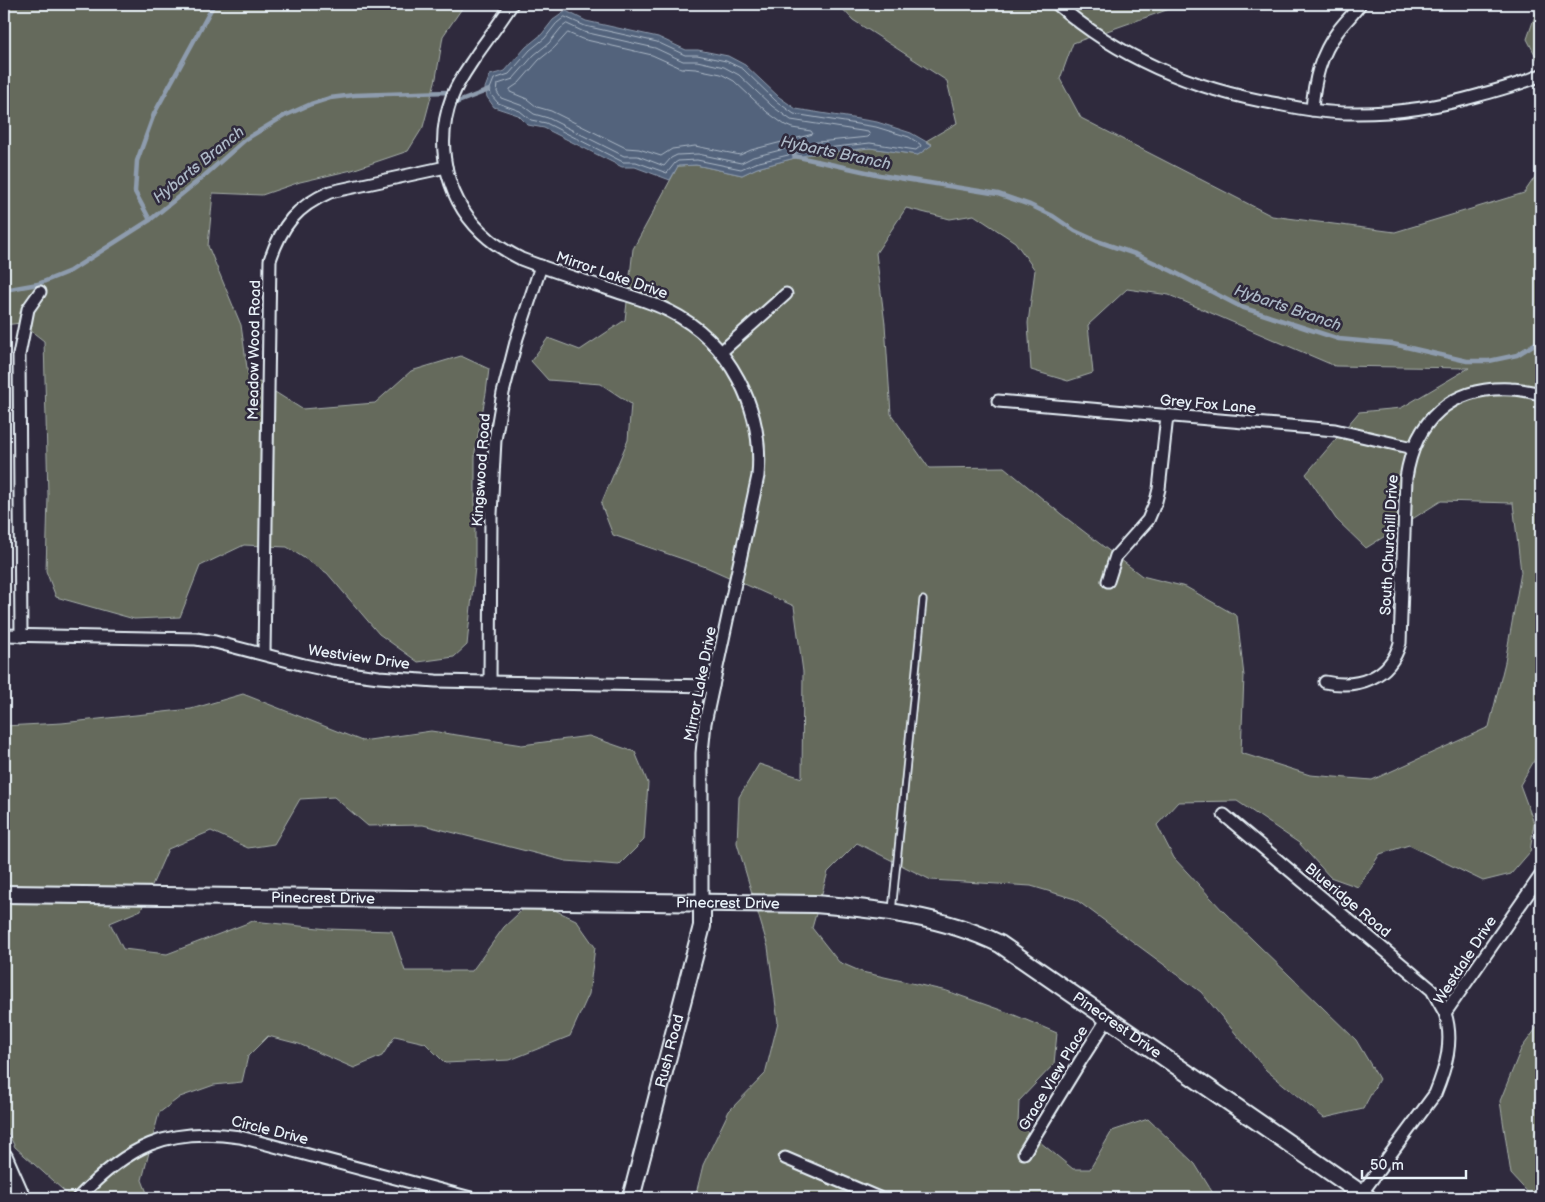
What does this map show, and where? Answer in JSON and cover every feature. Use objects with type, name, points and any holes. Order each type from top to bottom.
[{"type":"street","name":"Mirror Lake Drive","points":[[512,4],[461,79],[452,96],[444,133],[444,152],[454,194],[475,226],[504,250],[541,266],[669,310],[701,332],[721,352],[736,375],[745,392],[754,420],[760,457],[758,476],[705,723],[702,752],[702,902]]},
{"type":"street","points":[[1057,4],[1111,45],[1171,74],[1206,87],[1252,100],[1312,110],[1349,113],[1387,112],[1425,107],[1508,88],[1541,75]]},
{"type":"street","points":[[1312,110],[1314,84],[1327,48],[1337,32],[1355,13],[1360,4]]},
{"type":"street","name":"Meadow Wood Road","points":[[264,654],[270,260],[276,242],[298,211],[313,200],[330,192],[446,166]]},
{"type":"street","name":"Kingswood Road","points":[[490,682],[491,514],[495,440],[503,393],[517,338],[541,266]]},
{"type":"street","points":[[20,636],[18,355],[28,309],[40,292]]},
{"type":"street","points":[[721,352],[786,294]]},
{"type":"street","name":"South Churchill Drive","points":[[1325,682],[1344,684],[1362,682],[1380,674],[1393,661],[1398,652],[1400,643],[1406,478],[1409,459],[1422,430],[1433,416],[1456,398],[1474,392],[1492,389],[1513,389],[1541,394]]},
{"type":"street","name":"Grey Fox Lane","points":[[998,401],[1335,430],[1413,448]]},
{"type":"street","points":[[1108,580],[1116,556],[1148,520],[1156,501],[1167,416]]},
{"type":"street","name":"Westview Drive","points":[[4,635],[196,639],[341,672],[436,682],[713,686]]},
{"type":"street","name":"Blueridge Road","points":[[1224,815],[1432,990],[1445,1013]]},
{"type":"street","name":"Westdale Drive","points":[[1365,1196],[1435,1094],[1442,1077],[1449,1049],[1449,1030],[1445,1013],[1541,876]]},
{"type":"street","name":"Pinecrest Drive","points":[[4,894],[816,904],[892,912],[946,924],[983,935],[1000,944],[1365,1196]]},
{"type":"street","name":"Rush Road","points":[[631,1198],[702,926],[702,902]]},
{"type":"street","name":"Grace View Place","points":[[1024,1153],[1080,1060],[1108,1018]]},
{"type":"street","name":"Circle Drive","points":[[78,1198],[99,1176],[130,1154],[147,1145],[165,1139],[202,1134],[240,1137],[470,1198]]},
{"type":"street","points":[[4,1157],[22,1198]]},
{"type":"street","points":[[785,1158],[879,1198]]},
{"type":"lane","points":[[892,912],[923,600]]},
{"type":"green space","points":[[4,4],[465,4],[443,36],[436,78],[423,127],[408,151],[352,170],[300,182],[262,195],[213,193],[208,246],[241,325],[248,375],[302,409],[375,403],[411,371],[461,356],[489,369],[475,452],[475,567],[467,645],[454,657],[418,662],[379,634],[327,573],[287,547],[244,545],[200,566],[180,617],[134,619],[56,597],[46,571],[48,496],[44,341],[21,323],[4,325]]},
{"type":"green space","points":[[838,4],[1231,4],[1224,7],[1178,6],[1073,43],[1060,79],[1081,118],[1272,216],[1395,232],[1524,193],[1541,168],[1541,749],[1520,785],[1534,823],[1530,852],[1511,874],[1483,881],[1409,845],[1380,854],[1358,887],[1330,877],[1299,843],[1237,801],[1178,802],[1157,825],[1174,858],[1224,912],[1356,1040],[1379,1079],[1363,1109],[1324,1118],[1266,1070],[1201,992],[1075,899],[1031,886],[931,880],[857,843],[828,872],[812,928],[839,962],[862,972],[947,991],[1012,1014],[1057,1033],[1054,1064],[1019,1101],[1018,1124],[1073,1169],[1090,1169],[1112,1131],[1148,1119],[1195,1164],[1216,1198],[695,1198],[703,1165],[729,1111],[765,1074],[778,1022],[768,947],[737,843],[739,797],[759,764],[802,778],[803,672],[794,606],[706,567],[613,535],[601,504],[628,440],[631,404],[601,384],[548,380],[531,361],[548,338],[580,350],[625,320],[633,249],[678,166],[696,165],[742,175],[757,168],[810,154],[870,148],[918,155],[932,144],[926,141],[957,123],[947,81],[853,20]],"holes":[[[906,208],[950,219],[974,215],[1015,242],[1035,270],[1028,323],[1031,370],[1068,381],[1093,373],[1088,325],[1127,289],[1169,295],[1335,366],[1469,368],[1401,408],[1359,412],[1306,474],[1336,519],[1366,548],[1441,501],[1513,503],[1521,572],[1505,662],[1489,727],[1372,780],[1310,775],[1241,753],[1244,676],[1237,616],[1186,587],[1142,576],[1061,514],[1004,467],[929,468],[891,414],[885,324],[876,253]]]},
{"type":"green space","points":[[1539,4],[1541,4],[1541,66],[1527,39]]},
{"type":"green space","points":[[243,694],[362,741],[431,731],[522,745],[589,736],[635,752],[648,783],[644,840],[619,865],[566,861],[423,825],[368,826],[334,797],[300,799],[274,844],[248,848],[211,831],[168,849],[141,910],[110,923],[123,949],[167,954],[253,921],[328,929],[392,931],[405,971],[472,971],[504,927],[533,900],[576,920],[595,947],[589,994],[570,1036],[510,1060],[445,1063],[425,1043],[395,1036],[382,1056],[354,1068],[299,1044],[268,1036],[248,1056],[242,1082],[214,1085],[180,1097],[159,1113],[142,1180],[149,1198],[72,1198],[15,1147],[4,1125],[4,726],[62,723],[191,709]]},
{"type":"green space","points":[[1541,1022],[1541,1198],[1533,1198],[1511,1174],[1500,1101],[1521,1049]]},
{"type":"water","points":[[566,11],[586,21],[658,37],[686,50],[698,50],[728,56],[745,65],[779,97],[796,109],[877,122],[911,133],[932,145],[918,155],[870,148],[810,154],[757,168],[742,175],[696,165],[678,166],[670,180],[635,167],[622,167],[544,128],[528,125],[518,115],[494,107],[487,97],[485,88],[490,75],[505,71],[526,47],[542,34],[553,20]]},
{"type":"waterway","points":[[150,220],[135,192],[137,161],[154,114],[214,4]]},
{"type":"waterway","name":"Hybarts Branch","points":[[4,290],[38,284],[70,271],[150,220],[246,139],[284,116],[311,104],[330,98],[354,95],[448,92],[458,102],[489,90]]},
{"type":"waterway","name":"Hybarts Branch","points":[[794,156],[880,175],[998,194],[1030,205],[1053,216],[1075,231],[1097,241],[1138,255],[1241,307],[1339,339],[1393,344],[1467,361],[1489,361],[1517,355],[1541,340]]}]
